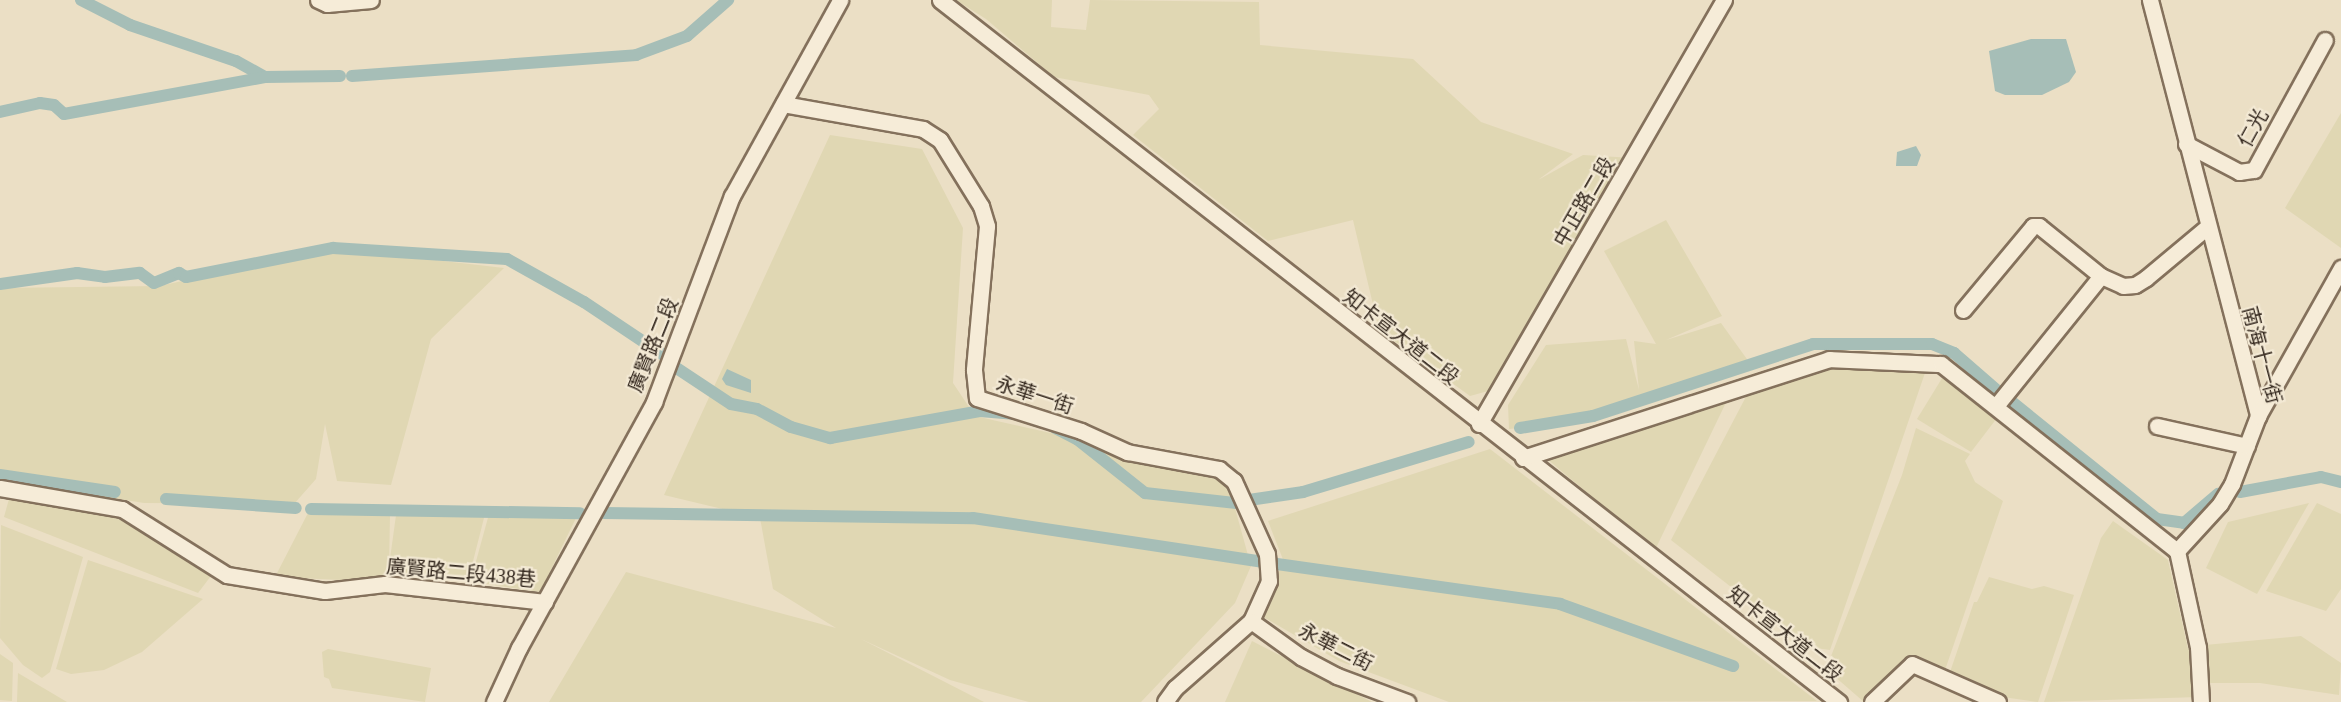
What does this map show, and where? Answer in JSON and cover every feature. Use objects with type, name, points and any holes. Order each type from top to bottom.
[{"type":"street","points":[[318,0],[327,4],[370,0]]},
{"type":"street","name":"廣賢路二段","points":[[494,702],[545,602],[654,402],[732,196],[840,0]]},
{"type":"street","name":"知卡宣大道二段","points":[[940,0],[1837,702]]},
{"type":"street","name":"中正路二段","points":[[1479,424],[1724,0]]},
{"type":"street","name":"南海十一街","points":[[2150,0],[2258,416],[2220,504],[2177,551]]},
{"type":"street","name":"仁光","points":[[2186,144],[2239,172],[2254,170],[2325,40]]},
{"type":"street","name":"永華一街","points":[[783,104],[935,134],[981,206],[987,226],[974,370],[977,398],[1066,426],[1127,452],[1219,469],[1230,476],[1267,554],[1270,571],[1251,621],[1174,688],[1165,702]]},
{"type":"street","points":[[1963,310],[2033,226],[2039,226],[2101,276],[2123,286],[2135,285],[2207,226]]},
{"type":"street","points":[[2258,416],[2341,268]]},
{"type":"street","points":[[1996,406],[2101,276]]},
{"type":"street","points":[[1523,458],[1828,358],[1941,364],[2177,551],[2198,647],[2201,702]]},
{"type":"street","points":[[2157,426],[2247,446]]},
{"type":"street","name":"廣賢路二段438巷","points":[[0,488],[122,509],[227,575],[269,584],[325,591],[385,584],[545,602]]},
{"type":"street","name":"永華二街","points":[[1251,621],[1301,657],[1336,676],[1407,702]]},
{"type":"street","points":[[1872,702],[1912,664],[1998,702]]},
{"type":"shaded area","points":[[956,0],[1052,0],[1051,27],[1086,30],[1090,0],[1259,2],[1260,45],[1413,59],[1481,122],[1573,154],[1538,180],[1583,155],[1633,158],[1573,263],[1515,343],[1488,391],[1470,396],[1379,330],[1353,220],[1268,241],[1133,135],[1159,109],[1149,95],[1054,77],[986,19]]},
{"type":"shaded area","points":[[2341,113],[2341,248],[2285,208]]},
{"type":"shaded area","points":[[830,135],[922,149],[963,228],[953,383],[975,416],[1225,472],[1251,566],[1235,603],[1141,702],[1029,702],[950,680],[861,639],[984,702],[549,702],[626,572],[836,628],[773,589],[760,518],[664,495]]},
{"type":"shaded area","points":[[1666,220],[1722,316],[1666,340],[1721,323],[1749,362],[1640,397],[1642,404],[1592,421],[1509,429],[1508,405],[1546,345],[1626,339],[1639,390],[1634,341],[1656,344],[1604,251]]},
{"type":"shaded area","points":[[348,250],[504,268],[431,339],[391,485],[337,481],[325,424],[316,479],[294,504],[144,503],[0,480],[0,288],[159,286],[294,257]]},
{"type":"shaded area","points":[[1815,366],[1927,367],[1830,650],[1808,647],[1671,540],[1750,389]]},
{"type":"shaded area","points":[[1944,375],[1997,418],[1971,452],[1917,419]]},
{"type":"shaded area","points":[[1732,390],[1655,550],[1540,453]]},
{"type":"shaded area","points":[[1916,428],[1970,454],[1965,461],[1975,482],[2003,501],[1944,673],[1912,660],[1864,702],[1826,669],[1902,475]]},
{"type":"shaded area","points":[[1490,449],[1817,701],[1449,702],[1339,661],[1255,612],[1284,562],[1268,521]]},
{"type":"shaded area","points":[[9,499],[114,511],[214,572],[198,593],[4,517]]},
{"type":"shaded area","points":[[2309,503],[2257,594],[2206,568],[2228,522]]},
{"type":"shaded area","points":[[2317,503],[2341,514],[2341,589],[2326,611],[2266,591]]},
{"type":"shaded area","points":[[397,508],[485,514],[468,581],[389,574],[386,582],[275,577],[309,511],[390,516],[389,566]]},
{"type":"shaded area","points":[[489,514],[576,518],[540,592],[474,582],[472,576]]},
{"type":"shaded area","points":[[2113,521],[2168,560],[2188,649],[2192,648],[2198,697],[2044,702],[2101,538]]},
{"type":"shaded area","points":[[1,525],[83,557],[50,672],[42,678],[23,665],[0,638]]},
{"type":"shaded area","points":[[88,560],[203,599],[142,652],[104,670],[71,674],[56,669]]},
{"type":"shaded area","points":[[1989,577],[2032,589],[2044,586],[2074,595],[2038,702],[2003,697],[1950,672],[1974,602],[1977,602]]},
{"type":"shaded area","points":[[2301,636],[2341,663],[2339,695],[2260,683],[2208,683],[2205,645]]},
{"type":"shaded area","points":[[1252,641],[1372,702],[1225,702]]},
{"type":"shaded area","points":[[328,649],[431,668],[425,702],[332,688],[329,679],[324,677],[322,652]]},
{"type":"shaded area","points":[[0,654],[13,663],[12,701],[0,700]]},
{"type":"shaded area","points":[[18,673],[67,702],[17,702]]},
{"type":"water","points":[[2031,39],[2066,39],[2076,72],[2069,82],[2042,95],[2005,95],[1995,91],[1989,51]]},
{"type":"water","points":[[1916,146],[1921,155],[1917,166],[1896,166],[1897,152]]},
{"type":"water","points":[[727,369],[751,380],[751,393],[726,385],[722,379]]},
{"type":"waterway","points":[[81,0],[130,25],[236,61],[265,77]]},
{"type":"waterway","points":[[352,76],[636,55],[687,36],[728,0]]},
{"type":"waterway","points":[[0,112],[40,103],[54,105],[64,114],[265,77],[340,76]]},
{"type":"waterway","points":[[0,284],[77,273],[105,277],[140,273],[154,283],[179,273],[186,277],[333,248],[507,259],[584,302],[662,354]]},
{"type":"waterway","points":[[1520,428],[1593,416],[1813,344],[1932,344],[1954,353],[2000,393]]},
{"type":"waterway","points":[[675,367],[731,404],[757,409],[791,427],[830,438],[980,411],[1013,414]]},
{"type":"waterway","points":[[2007,398],[2157,519],[2184,523],[2218,494]]},
{"type":"waterway","points":[[1055,428],[1077,439],[1145,493],[1236,503]]},
{"type":"waterway","points":[[1249,500],[1303,492],[1469,442]]},
{"type":"waterway","points":[[0,475],[115,492]]},
{"type":"waterway","points":[[2240,492],[2321,477],[2341,482]]},
{"type":"waterway","points":[[166,499],[296,508]]},
{"type":"waterway","points":[[311,509],[580,513]]},
{"type":"waterway","points":[[604,513],[973,518],[1264,562]]},
{"type":"waterway","points":[[1277,564],[1560,604],[1733,666]]}]
